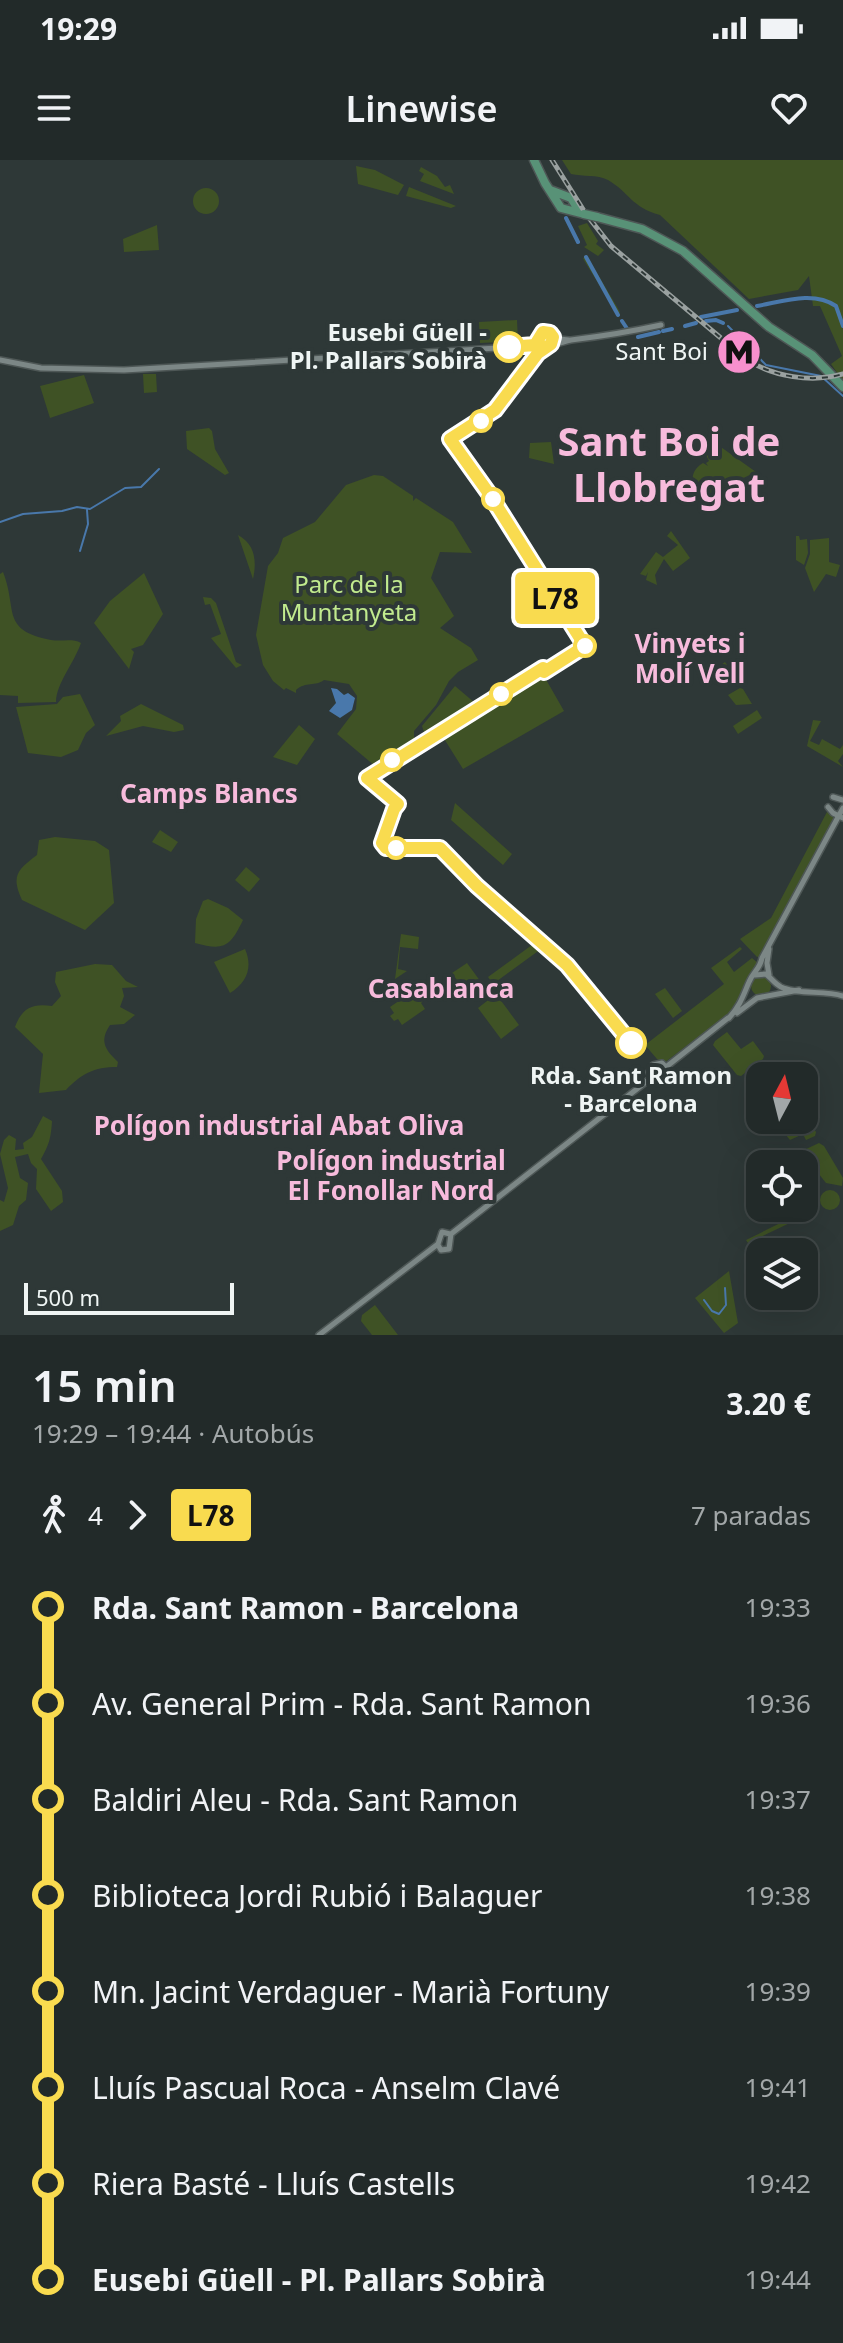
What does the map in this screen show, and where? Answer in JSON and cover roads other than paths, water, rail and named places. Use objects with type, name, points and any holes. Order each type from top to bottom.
[{"type":"main road","points":[[534,160],[549,190],[566,204],[582,213],[642,229],[683,251],[769,327],[818,361],[843,387]]},
{"type":"street","points":[[538,341],[545,347],[569,340],[623,334],[661,325]]},
{"type":"street","points":[[0,360],[38,368],[124,370],[530,346],[538,341],[543,332],[569,340]]},
{"type":"street","points":[[551,344],[552,335]]},
{"type":"street","points":[[833,797],[843,800]]},
{"type":"street","points":[[828,807],[840,818]]},
{"type":"street","points":[[729,1018],[749,987],[843,808]]},
{"type":"street","points":[[768,996],[773,990],[767,955],[775,935]]},
{"type":"street","points":[[755,975],[762,973],[781,987],[843,996]]},
{"type":"street","points":[[749,987],[757,998]]},
{"type":"street","points":[[666,1067],[757,998],[799,990]]},
{"type":"street","points":[[662,1063],[666,1067],[668,1074],[665,1079],[659,1081],[651,1078],[649,1072],[653,1065],[662,1063]]},
{"type":"street","points":[[319,1335],[438,1244],[442,1232],[453,1232],[651,1078]]},
{"type":"street","points":[[438,1244],[441,1250],[449,1249],[453,1232]]},
{"type":"water","points":[[331,688],[355,698],[352,710],[340,718],[329,711],[336,703]]},
{"type":"waterway","points":[[566,218],[578,242]]},
{"type":"waterway","points":[[586,257],[618,315]]},
{"type":"waterway","points":[[757,306],[797,298],[827,301],[836,306],[843,326]]},
{"type":"waterway","points":[[701,317],[737,310]]},
{"type":"waterway","points":[[622,321],[628,330]]},
{"type":"waterway","points":[[706,321],[723,323]]},
{"type":"waterway","points":[[685,326],[696,323]]},
{"type":"waterway","points":[[728,326],[766,365],[821,376],[843,396]]},
{"type":"waterway","points":[[663,331],[672,329]]},
{"type":"waterway","points":[[638,337],[659,332]]},
{"type":"waterway","points":[[0,522],[23,514],[77,507],[90,509],[125,488],[141,487],[159,469]]},
{"type":"waterway","points":[[80,551],[88,524],[87,510]]},
{"type":"waterway","points":[[704,1300],[712,1311],[719,1314],[726,1305],[725,1288]]},
{"type":"railway","points":[[552,160],[586,214],[611,246],[746,359],[768,370],[793,377],[819,378],[843,374]]},
{"type":"place","name":"Eusebi Güell - Pl. Pallars Sobirà","points":[[509,347]]},
{"type":"place","name":"Sant Boi","points":[[739,352]]},
{"type":"place","name":"Rda. Sant Ramon - Barcelona","points":[[631,1043]]},
{"type":"district","name":"Sant Boi de Llobregat","points":[[669,465]]},
{"type":"district","name":"Vinyets i Molí Vell","points":[[690,659]]},
{"type":"district","name":"Camps Blancs","points":[[209,794]]},
{"type":"district","name":"Casablanca","points":[[441,989]]},
{"type":"district","name":"Polígon industrial Abat Oliva","points":[[279,1126]]},
{"type":"district","name":"Polígon industrial El Fonollar Nord","points":[[391,1176]]},
{"type":"park label","name":"Parc de la Muntanyeta","points":[[349,599]]}]
